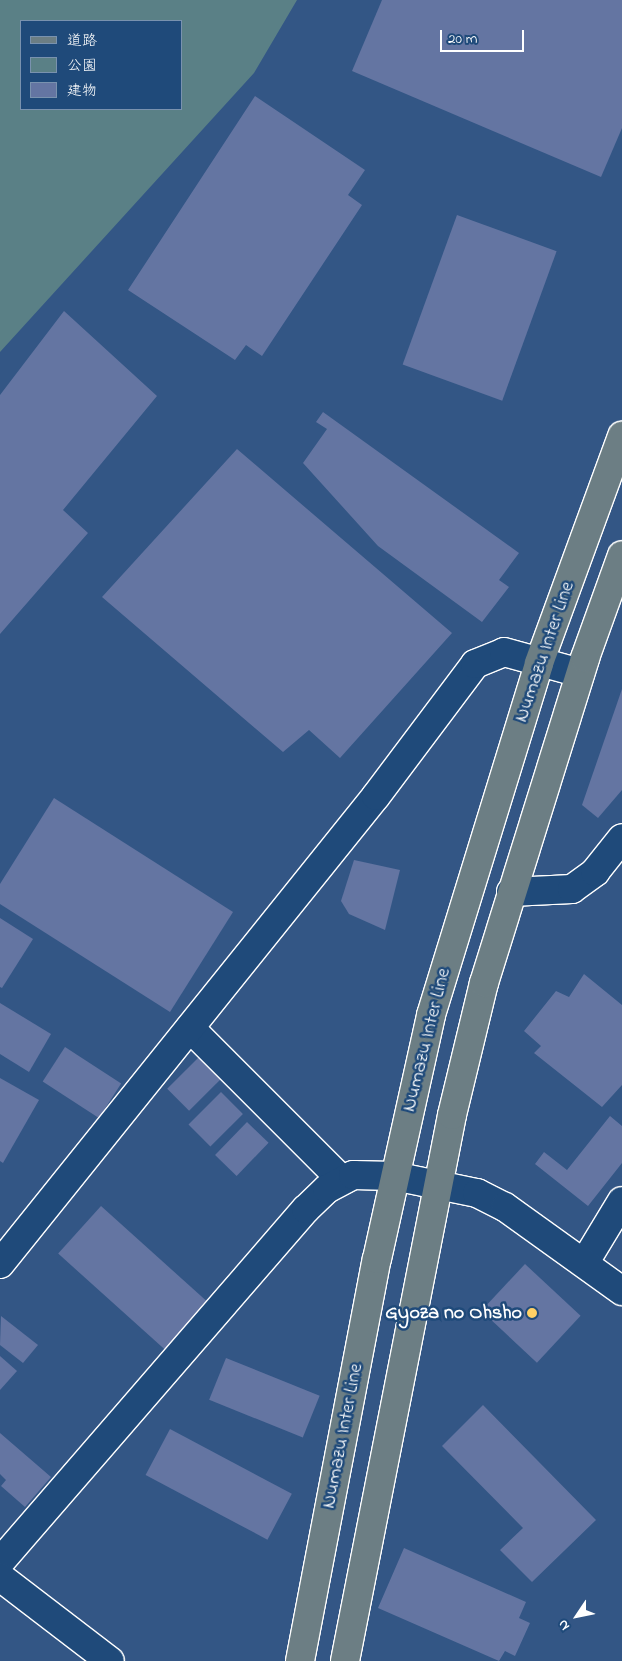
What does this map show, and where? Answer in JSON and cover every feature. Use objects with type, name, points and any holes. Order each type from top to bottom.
[{"type":"main road","name":"Numazu Inter Line","points":[[300,1661],[394,1176],[444,969],[539,663],[622,436]]},
{"type":"main road","name":"Numazu Inter Line","points":[[345,1661],[438,1184],[477,1011],[511,892],[580,673],[622,556]]},
{"type":"street","points":[[0,1264],[376,796],[475,664],[504,652],[580,673]]},
{"type":"street","points":[[511,892],[572,889],[595,872],[622,838]]},
{"type":"street","points":[[190,1028],[342,1180]]},
{"type":"street","points":[[0,1562],[306,1208],[342,1180],[353,1175],[394,1176],[477,1193],[505,1207],[585,1262],[622,1291]]},
{"type":"street","points":[[585,1262],[622,1201]]},
{"type":"street","points":[[0,1577],[110,1661]]},
{"type":"green space","points":[[0,0],[297,0],[254,73],[0,352]]},
{"type":"building","points":[[382,0],[622,0],[622,128],[601,177],[352,71]]},
{"type":"building","points":[[255,96],[365,170],[348,195],[362,205],[262,356],[246,345],[235,360],[128,290]]},
{"type":"building","points":[[457,215],[557,251],[502,401],[403,364]]},
{"type":"building","points":[[64,311],[157,396],[63,510],[88,533],[0,634],[0,395]]},
{"type":"building","points":[[323,412],[519,553],[499,580],[509,587],[482,622],[378,546],[303,463],[327,429],[316,422]]},
{"type":"building","points":[[237,449],[452,633],[340,758],[309,730],[283,752],[102,597]]},
{"type":"building","points":[[622,689],[622,790],[598,818],[582,805]]},
{"type":"building","points":[[54,798],[233,912],[170,1012],[0,904],[0,884]]},
{"type":"building","points":[[354,860],[400,870],[385,930],[349,914],[341,901]]},
{"type":"building","points":[[0,918],[33,939],[2,988],[0,987]]},
{"type":"building","points":[[584,974],[622,1005],[622,1085],[602,1107],[534,1053],[541,1046],[524,1031],[556,991],[569,997]]},
{"type":"building","points":[[0,1003],[51,1034],[29,1072],[0,1054]]},
{"type":"building","points":[[65,1047],[121,1083],[99,1118],[43,1081]]},
{"type":"building","points":[[199,1057],[221,1079],[189,1111],[167,1089]]},
{"type":"building","points":[[0,1078],[39,1100],[3,1163],[0,1161]]},
{"type":"building","points":[[221,1092],[243,1114],[210,1146],[188,1125]]},
{"type":"building","points":[[610,1116],[622,1126],[622,1163],[588,1206],[535,1164],[544,1152],[567,1170]]},
{"type":"building","points":[[247,1122],[269,1143],[237,1176],[215,1155]]},
{"type":"building","points":[[101,1206],[209,1303],[166,1351],[58,1254]]},
{"type":"building","points":[[525,1264],[581,1316],[537,1363],[481,1311]]},
{"type":"building","points":[[1,1316],[38,1345],[23,1363],[0,1345]]},
{"type":"building","points":[[0,1356],[17,1371],[0,1390]]},
{"type":"building","points":[[226,1358],[320,1396],[303,1438],[209,1400]]},
{"type":"building","points":[[483,1405],[596,1520],[532,1582],[500,1550],[523,1528],[442,1446]]},
{"type":"building","points":[[170,1429],[292,1494],[267,1540],[146,1475]]},
{"type":"building","points":[[0,1433],[51,1477],[25,1507],[1,1486],[6,1480],[0,1474]]},
{"type":"building","points":[[404,1548],[526,1602],[519,1618],[530,1623],[515,1656],[505,1651],[499,1661],[378,1608]]},
{"type":"place","name":"Gyoza no Ohsho","points":[[532,1313]]}]
